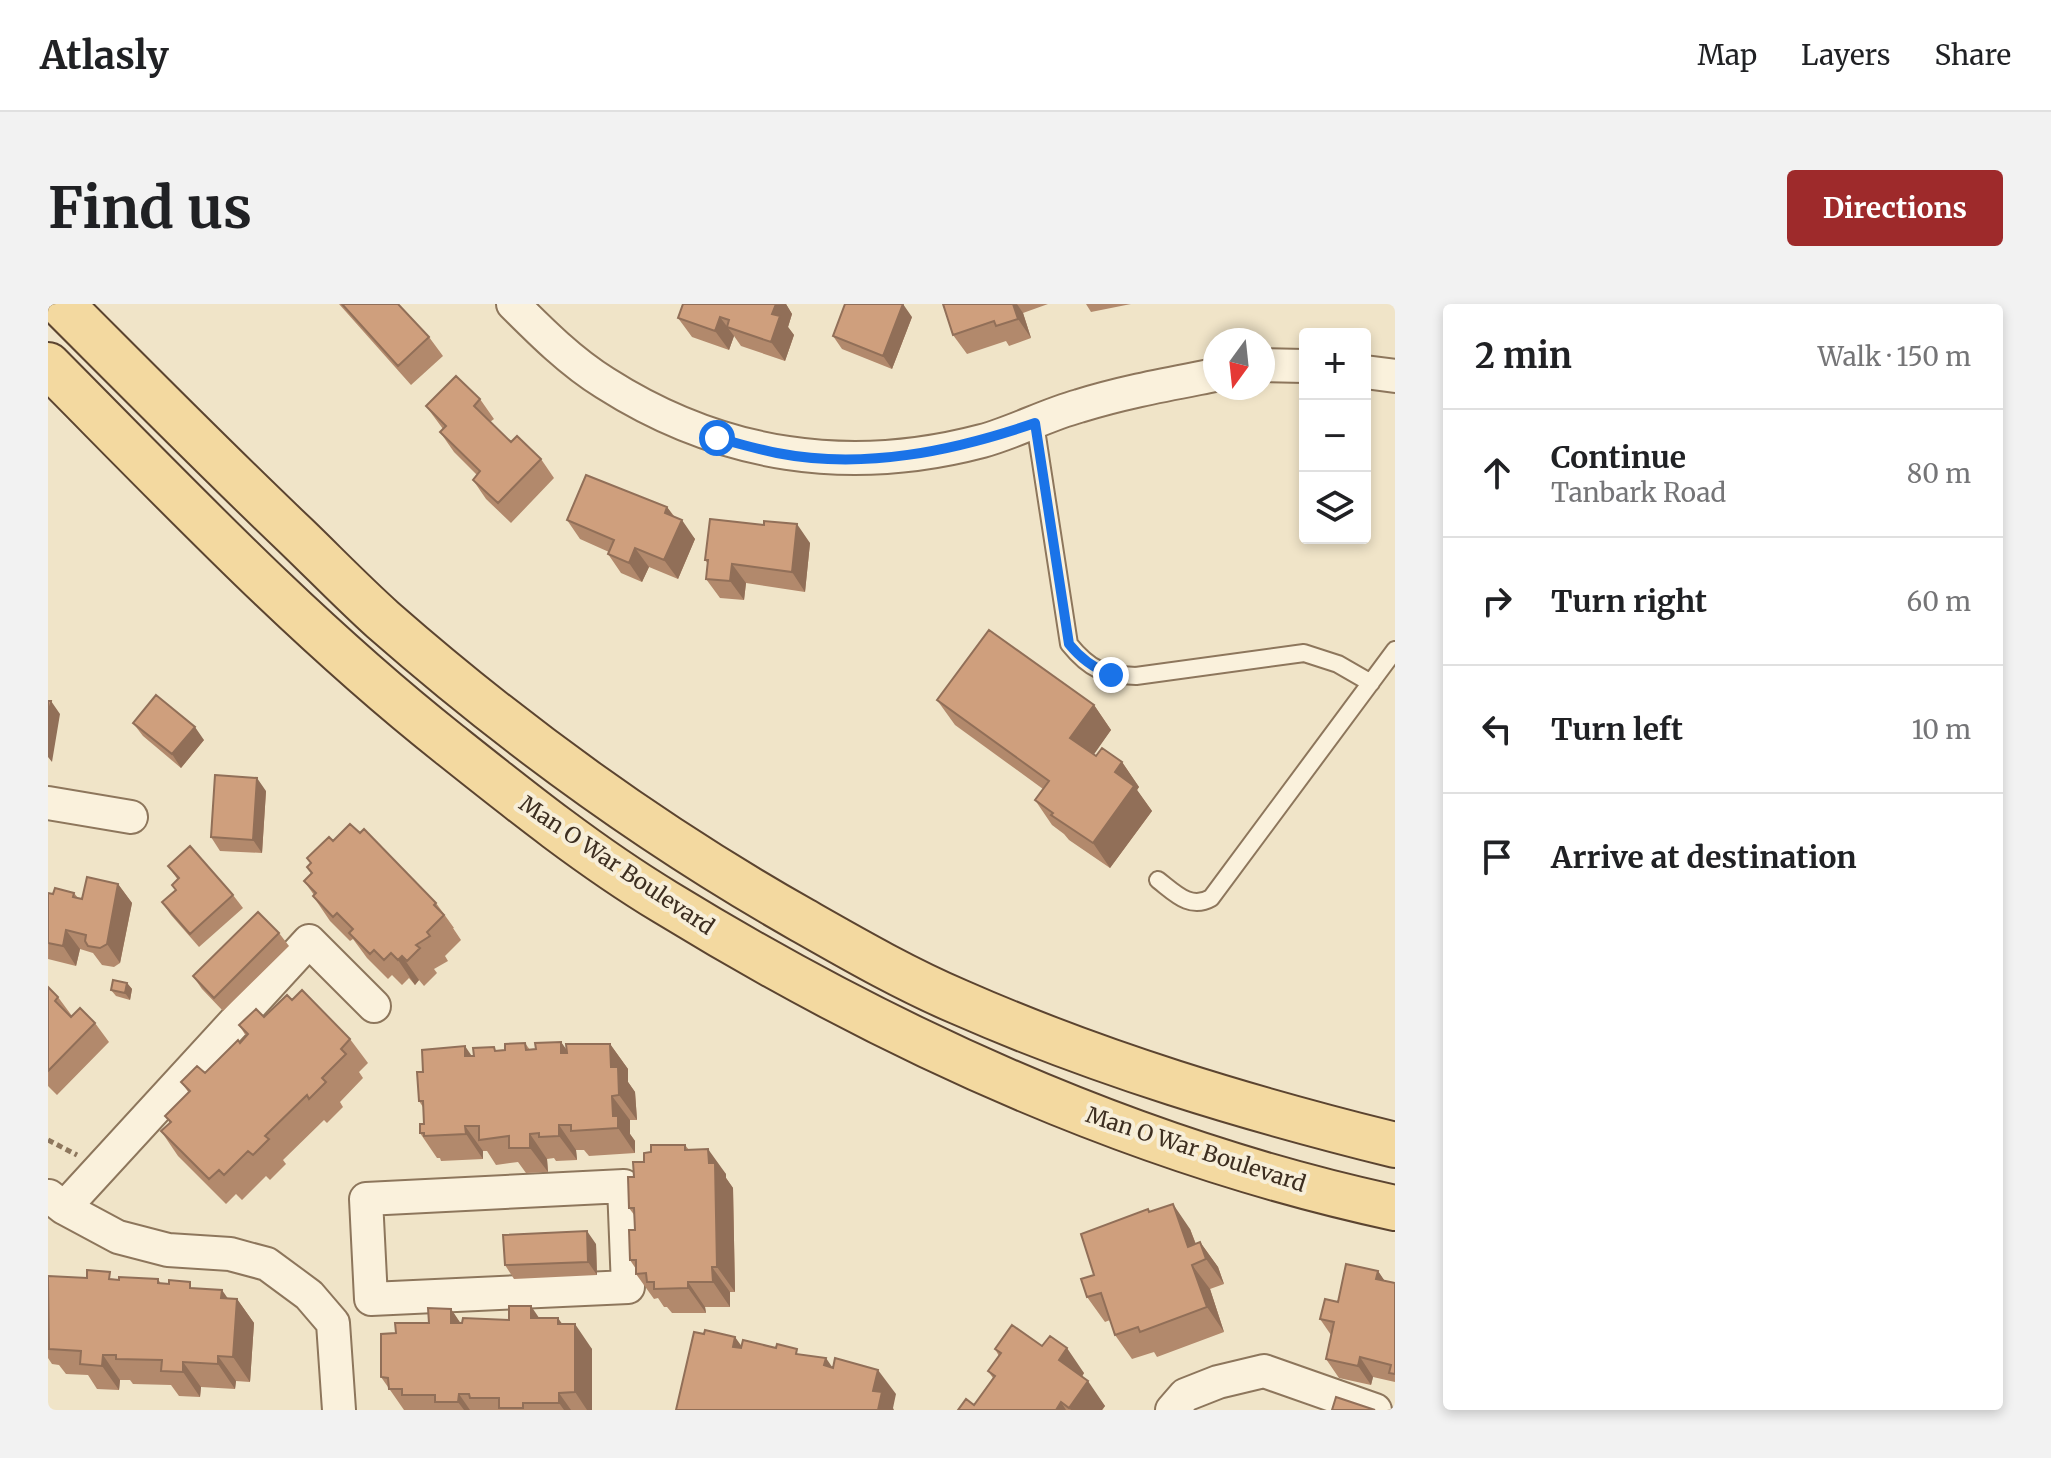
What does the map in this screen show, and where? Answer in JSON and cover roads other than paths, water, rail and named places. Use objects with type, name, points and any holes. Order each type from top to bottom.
[{"type":"main road","points":[[61,304],[381,618],[583,782],[684,851],[849,947],[969,1006],[1060,1044],[1194,1091],[1395,1145]]},
{"type":"main road","name":"Man O War Boulevard","points":[[48,365],[261,577],[378,685],[447,743],[661,900],[829,995],[1001,1079],[1154,1140],[1250,1170],[1395,1208]]},
{"type":"street","points":[[513,304],[602,382],[659,415],[717,438],[779,453],[845,459],[885,458],[939,450],[984,440],[1117,395],[1203,377]]},
{"type":"street","points":[[1275,365],[1299,366]]},
{"type":"street","points":[[1371,373],[1395,376]]},
{"type":"street","points":[[48,803],[131,817]]},
{"type":"street","points":[[339,1410],[333,1323],[309,1295],[267,1264],[230,1254],[168,1250],[118,1237],[56,1202],[309,941],[374,1006]]},
{"type":"street","points":[[333,1323],[371,1299],[628,1287],[624,1186],[366,1199],[371,1299]]},
{"type":"street","points":[[1172,1410],[1185,1395],[1218,1382],[1264,1371],[1375,1410]]},
{"type":"lane","points":[[1035,423],[1069,644],[1080,658],[1095,669],[1111,675],[1136,676],[1304,653],[1338,664],[1371,683]]},
{"type":"lane","points":[[1158,880],[1187,902],[1201,904],[1211,898],[1395,650]]}]
